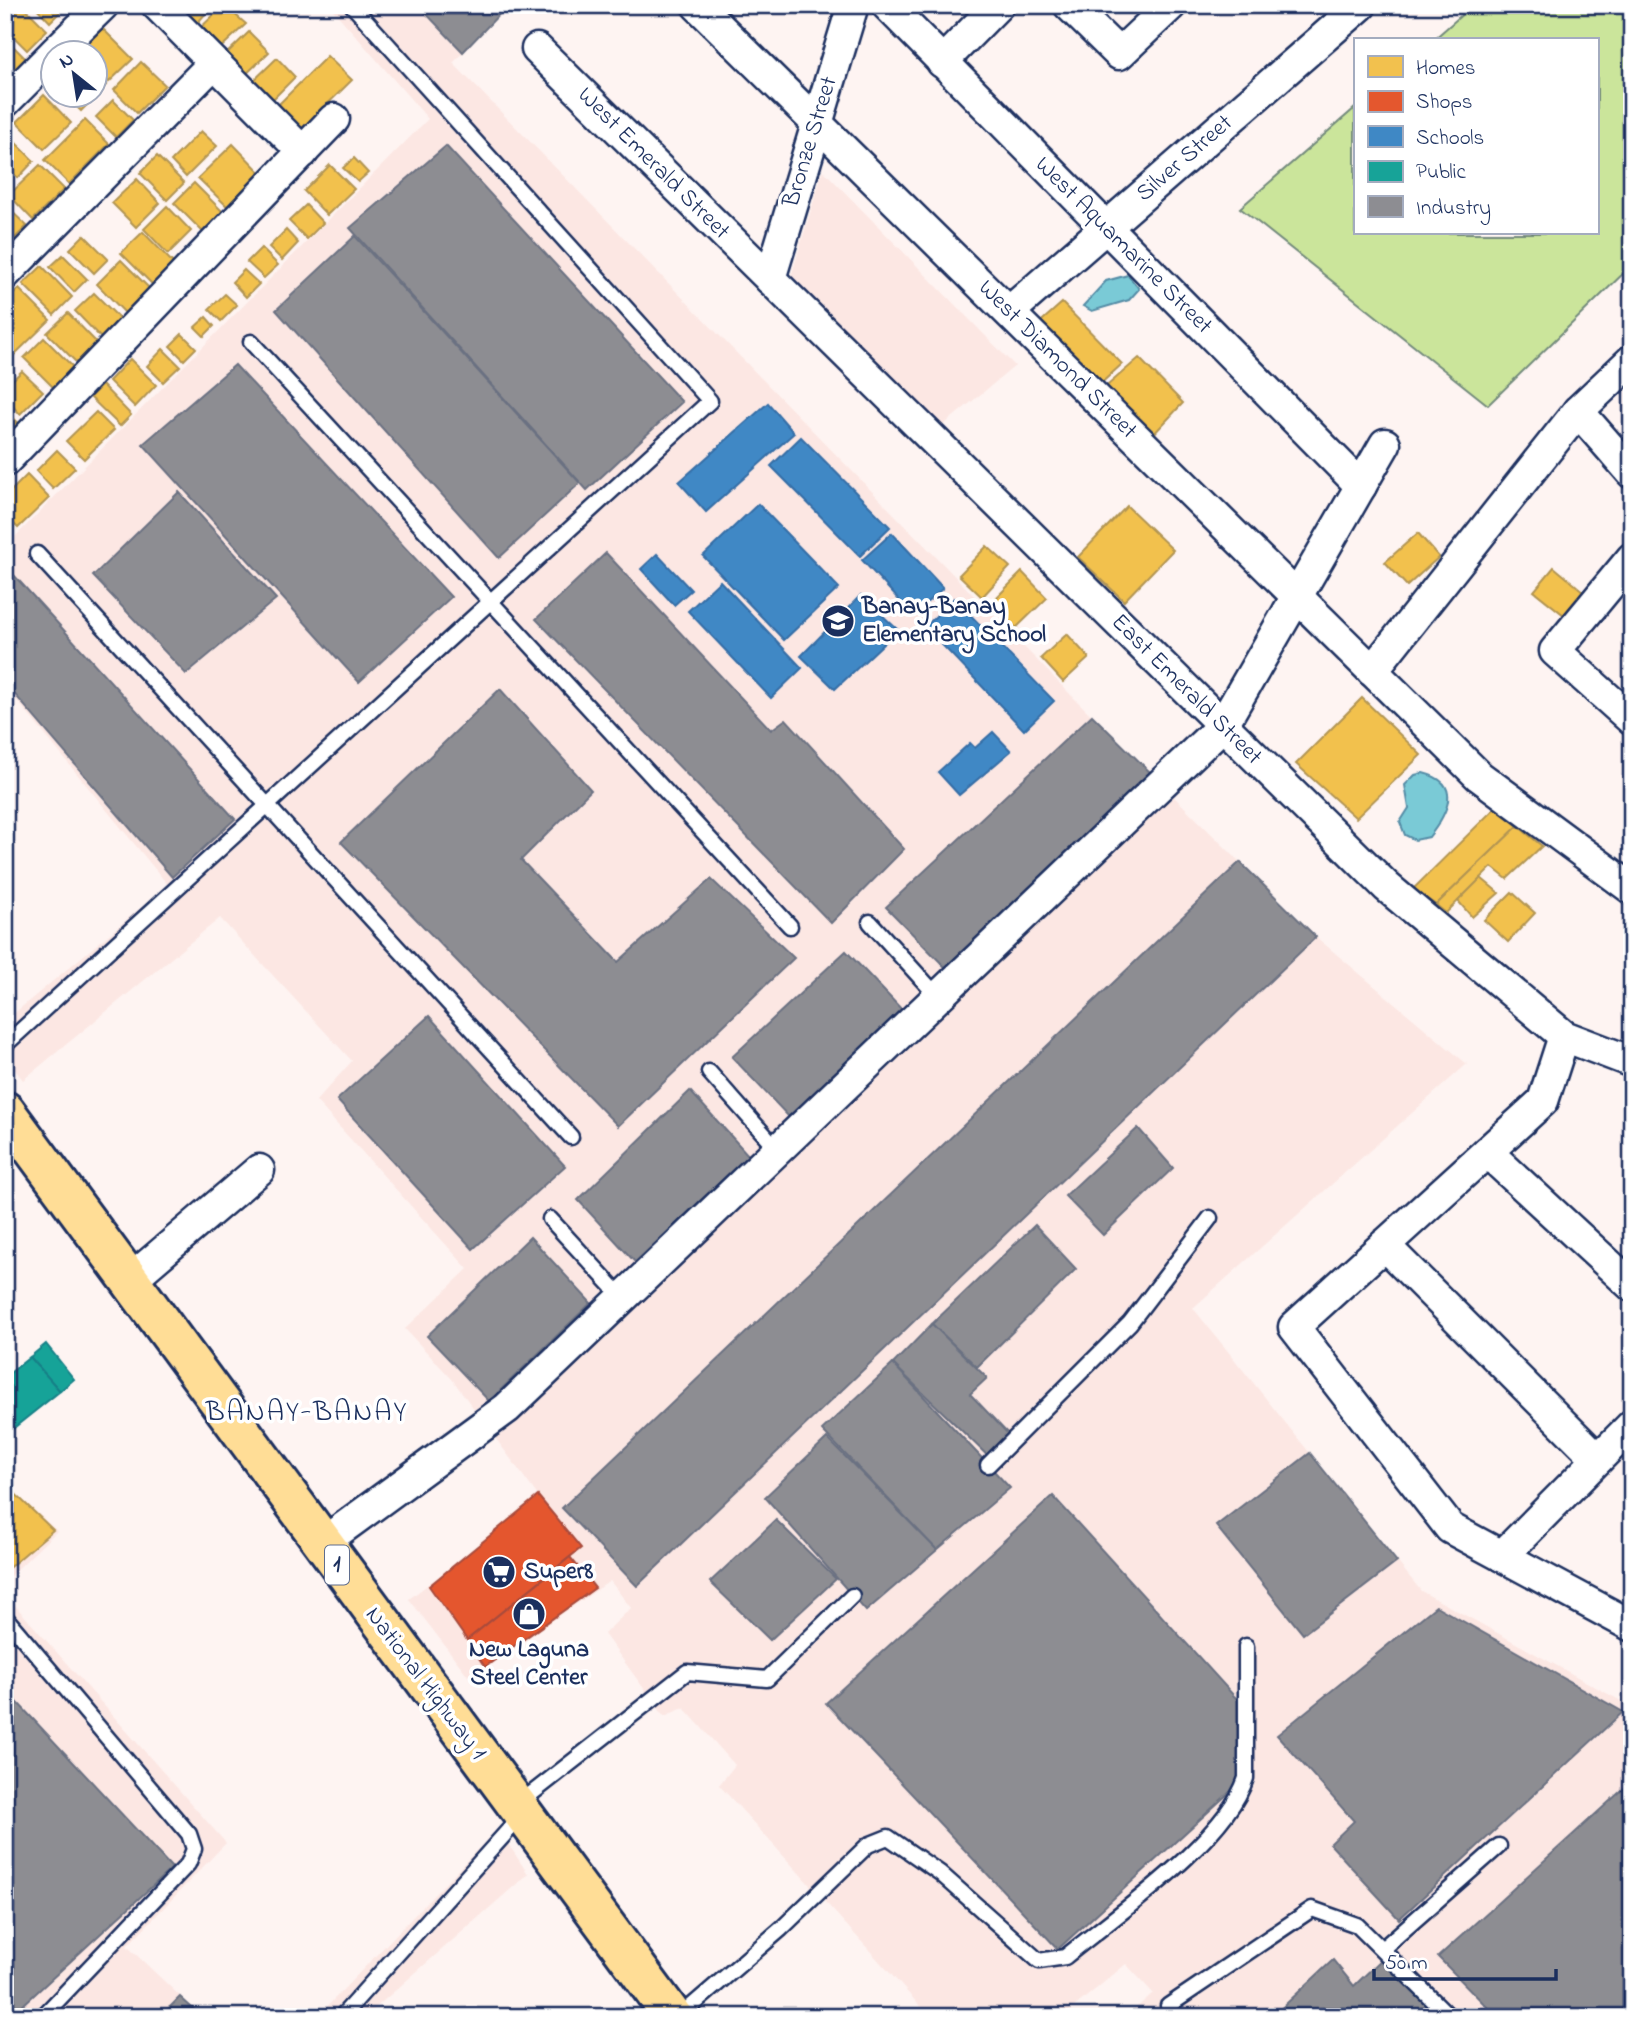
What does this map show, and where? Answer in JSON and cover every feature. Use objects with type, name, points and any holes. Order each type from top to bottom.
[{"type":"highway","name":"National Highway 1","points":[[5,1111],[321,1544],[673,2017]]},
{"type":"street","points":[[70,38],[103,5]]},
{"type":"street","points":[[157,5],[303,152]]},
{"type":"street","name":"West Diamond Street","points":[[697,5],[1479,776],[1632,889]]},
{"type":"street","name":"Bronze Street","points":[[770,279],[853,5]]},
{"type":"street","name":"West Aquamarine Street","points":[[887,5],[1361,486]]},
{"type":"street","points":[[942,62],[998,5]]},
{"type":"street","points":[[1069,5],[1119,54],[1171,5]]},
{"type":"street","name":"Silver Street","points":[[1009,312],[1361,5]]},
{"type":"street","name":"West Emerald Street","points":[[537,49],[770,279]]},
{"type":"street","points":[[5,274],[214,63]]},
{"type":"street","points":[[5,102],[38,70]]},
{"type":"street","points":[[5,461],[334,119]]},
{"type":"street","name":"East Emerald Street","points":[[770,279],[1387,887],[1564,1036],[1632,1062]]},
{"type":"street","points":[[1372,671],[1578,411],[1632,360]]},
{"type":"street","points":[[1578,411],[1632,473]]},
{"type":"street","points":[[321,1544],[507,1408],[1222,726],[1385,444]]},
{"type":"street","points":[[1632,558],[1555,651],[1632,720]]},
{"type":"street","points":[[1564,1036],[1542,1101],[1294,1327],[1450,1528],[1632,1626]]},
{"type":"street","points":[[1487,1152],[1632,1286]]},
{"type":"street","points":[[129,1281],[259,1170]]},
{"type":"street","points":[[1384,1245],[1598,1459]]},
{"type":"street","points":[[1502,1556],[1632,1425]]},
{"type":"lane","points":[[5,1045],[710,401],[352,5]]},
{"type":"lane","points":[[251,342],[790,926]]},
{"type":"lane","points":[[37,554],[571,1137]]},
{"type":"lane","points":[[870,922],[938,997]]},
{"type":"lane","points":[[709,1072],[778,1150]]},
{"type":"lane","points":[[988,1465],[1130,1322],[1210,1218]]},
{"type":"lane","points":[[550,1219],[623,1298]]},
{"type":"lane","points":[[341,2017],[519,1811],[687,1672],[767,1679],[852,1596]]},
{"type":"lane","points":[[5,1617],[189,1834],[194,1849],[188,1864],[42,2017]]},
{"type":"lane","points":[[679,2017],[781,1928],[868,1844],[888,1837],[940,1873],[1039,1961],[1065,1957],[1195,1849],[1240,1796],[1246,1778],[1246,1646]]},
{"type":"lane","points":[[1382,1949],[1499,1846]]},
{"type":"lane","points":[[1168,2006],[1312,1909],[1357,1925],[1450,2017]]},
{"type":"shaded area","points":[[329,5],[508,5],[453,63],[1071,695],[1316,937],[1467,1064],[1193,1308],[1421,1591],[1632,1707],[1632,2017],[1126,2017],[1153,1993],[1126,1964],[1062,2017],[930,2017],[719,1785],[735,1765],[684,1708],[664,1716],[604,1634],[631,1608],[610,1581],[469,1677],[409,1599],[537,1501],[538,1496],[452,1379],[405,1329],[468,1269],[316,1101],[352,1061],[220,918],[23,1080],[5,1057],[5,1021],[168,885],[5,686],[5,547],[428,119]]},
{"type":"shaded area","points":[[823,170],[1015,366],[941,427],[789,283]]},
{"type":"shaded area","points":[[5,1483],[57,1531],[5,1581]]},
{"type":"shaded area","points":[[5,1594],[226,1843],[127,1946],[202,2017],[5,2017]]},
{"type":"shaded area","points":[[498,1828],[528,1874],[365,2017],[317,2017]]},
{"type":"green space","points":[[1473,5],[1632,5],[1632,265],[1488,405],[1240,208],[1354,109],[1354,234],[1598,234],[1598,38],[1435,38]]},
{"type":"water","points":[[1128,275],[1139,289],[1129,300],[1092,311],[1083,306],[1106,281]]},
{"type":"water","points":[[1423,773],[1444,784],[1448,800],[1441,819],[1429,837],[1415,840],[1405,835],[1400,822],[1409,808],[1405,785],[1415,775]]},
{"type":"building: Homes","points":[[17,5],[22,5],[47,30],[27,50],[5,28],[5,17]]},
{"type":"building: Homes","points":[[34,5],[67,5],[50,22]]},
{"type":"building: Homes","points":[[170,5],[213,5],[193,28]]},
{"type":"building: Homes","points":[[224,5],[246,24],[214,54],[194,34]]},
{"type":"building: Homes","points":[[102,28],[133,59],[109,82],[108,38],[92,38]]},
{"type":"building: Homes","points":[[249,32],[269,52],[241,79],[221,59]]},
{"type":"building: Homes","points":[[5,38],[27,60],[9,78],[5,75]]},
{"type":"building: Homes","points":[[327,56],[352,80],[300,131],[276,107]]},
{"type":"building: Homes","points":[[277,58],[295,77],[267,105],[248,86]]},
{"type":"building: Homes","points":[[141,62],[165,85],[137,113],[114,90]]},
{"type":"building: Homes","points":[[113,100],[133,120],[116,137],[96,117],[108,108]]},
{"type":"building: Homes","points":[[38,101],[38,108],[57,108],[71,123],[44,149],[17,122]]},
{"type":"building: Homes","points":[[85,120],[109,144],[69,184],[45,160]]},
{"type":"building: Homes","points":[[201,131],[217,146],[186,177],[171,161]]},
{"type":"building: Homes","points":[[12,139],[34,161],[18,178],[5,165],[5,146]]},
{"type":"building: Homes","points":[[233,144],[265,177],[232,211],[198,178]]},
{"type":"building: Homes","points":[[157,156],[184,183],[167,200],[140,173]]},
{"type":"building: Homes","points":[[354,158],[368,173],[358,182],[343,168]]},
{"type":"building: Homes","points":[[40,165],[64,189],[33,220],[9,195]]},
{"type":"building: Homes","points":[[330,165],[354,189],[327,215],[304,191]]},
{"type":"building: Homes","points":[[137,179],[160,203],[136,227],[112,203]]},
{"type":"building: Homes","points":[[194,183],[223,212],[203,232],[174,203]]},
{"type":"building: Homes","points":[[5,205],[27,226],[5,248]]},
{"type":"building: Homes","points":[[306,205],[323,223],[307,239],[289,221]]},
{"type":"building: Homes","points":[[167,206],[191,231],[168,254],[144,229]]},
{"type":"building: Homes","points":[[286,230],[298,243],[282,260],[269,247]]},
{"type":"building: Homes","points":[[143,232],[175,265],[154,286],[121,253]]},
{"type":"building: Homes","points":[[84,235],[108,259],[94,273],[70,249]]},
{"type":"building: Homes","points":[[261,248],[278,265],[264,278],[247,262]]},
{"type":"building: Homes","points":[[63,255],[87,279],[74,292],[50,267]]},
{"type":"building: Homes","points":[[121,260],[154,293],[129,317],[97,284]]},
{"type":"building: Homes","points":[[42,266],[72,297],[54,315],[23,284]]},
{"type":"building: Homes","points":[[244,270],[259,284],[246,297],[232,282]]},
{"type":"building: Homes","points":[[19,289],[50,320],[14,355],[5,346],[5,302]]},
{"type":"building: Homes","points":[[94,293],[121,320],[102,339],[75,311]]},
{"type":"building: Homes","points":[[225,294],[237,305],[221,321],[209,309]]},
{"type":"building: Homes","points":[[1062,303],[1122,364],[1097,387],[1036,326]]},
{"type":"building: Homes","points":[[68,313],[99,345],[79,365],[47,333]]},
{"type":"building: Homes","points":[[206,317],[214,326],[204,336],[195,327]]},
{"type":"building: Homes","points":[[182,334],[196,348],[184,360],[170,346]]},
{"type":"building: Homes","points":[[44,338],[77,371],[57,391],[24,358]]},
{"type":"building: Homes","points":[[163,349],[180,366],[163,382],[147,366]]},
{"type":"building: Homes","points":[[1139,358],[1183,403],[1149,439],[1101,391]]},
{"type":"building: Homes","points":[[130,359],[156,385],[135,407],[109,381]]},
{"type":"building: Homes","points":[[22,371],[43,391],[20,414],[5,398],[5,387]]},
{"type":"building: Homes","points":[[102,385],[131,415],[120,426],[90,397]]},
{"type":"building: Homes","points":[[5,410],[26,430],[5,444]]},
{"type":"building: Homes","points":[[96,412],[114,430],[84,459],[66,441]]},
{"type":"building: Homes","points":[[57,450],[75,468],[53,489],[36,471]]},
{"type":"building: Homes","points":[[27,475],[49,498],[18,528],[5,515],[5,497]]},
{"type":"building: Homes","points":[[1127,506],[1173,550],[1124,601],[1078,557]]},
{"type":"building: Homes","points":[[1418,533],[1439,557],[1407,586],[1385,562]]},
{"type":"building: Homes","points":[[987,546],[1010,567],[982,597],[959,575]]},
{"type":"building: Homes","points":[[1554,567],[1584,592],[1564,615],[1534,591]]},
{"type":"building: Homes","points":[[1022,572],[1047,598],[1016,628],[991,603]]},
{"type":"building: Homes","points":[[1067,634],[1089,658],[1063,682],[1041,658]]},
{"type":"building: Homes","points":[[1362,698],[1421,755],[1356,818],[1296,764]]},
{"type":"building: Homes","points":[[1495,808],[1518,826],[1436,905],[1413,889]]},
{"type":"building: Homes","points":[[1518,826],[1542,846],[1507,879],[1492,867],[1446,913],[1436,905]]},
{"type":"building: Homes","points":[[1481,878],[1499,893],[1472,917],[1458,901]]},
{"type":"building: Homes","points":[[1512,892],[1535,913],[1508,942],[1484,920]]},
{"type":"building: Homes","points":[[5,1484],[53,1530],[5,1571]]},
{"type":"building: Shops","name":"Super8","points":[[538,1496],[581,1548],[467,1640],[429,1586]]},
{"type":"building: Shops","name":"New Laguna Steel Center","points":[[570,1557],[595,1588],[485,1667],[467,1640]]},
{"type":"building: Schools","points":[[768,403],[794,433],[706,512],[679,482]]},
{"type":"building: Schools","points":[[801,437],[890,527],[860,556],[771,466]]},
{"type":"building: Schools","points":[[758,504],[839,588],[784,640],[703,556]]},
{"type":"building: Schools","points":[[892,533],[943,588],[913,615],[862,560]]},
{"type":"building: Schools","points":[[657,554],[691,590],[674,605],[641,569]]},
{"type":"building: Schools","points":[[720,581],[802,668],[771,698],[688,611]]},
{"type":"building: Schools","points":[[861,595],[898,630],[835,689],[801,656]]},
{"type":"building: Schools","points":[[954,598],[1054,701],[1024,730],[925,627]]},
{"type":"building: Schools","points":[[993,732],[1011,751],[959,795],[938,772],[970,743],[975,748]]},
{"type":"building: Public","points":[[46,1344],[74,1379],[60,1391],[30,1357]]},
{"type":"building: Public","points":[[30,1357],[60,1391],[5,1435],[5,1377]]},
{"type":"building: Industry","points":[[418,5],[508,5],[463,52]]},
{"type":"building: Industry","points":[[446,146],[682,402],[587,490],[350,228]]},
{"type":"building: Industry","points":[[355,236],[580,483],[499,558],[276,310]]},
{"type":"building: Industry","points":[[235,365],[451,597],[359,682],[143,444]]},
{"type":"building: Industry","points":[[179,492],[276,599],[186,674],[93,576]]},
{"type":"building: Industry","points":[[606,553],[771,730],[786,719],[904,849],[831,923],[536,619]]},
{"type":"building: Industry","points":[[12,573],[235,819],[172,877],[5,683],[5,580]]},
{"type":"building: Industry","points":[[500,689],[591,790],[521,860],[618,962],[711,879],[794,958],[618,1126],[341,842]]},
{"type":"building: Industry","points":[[1092,715],[1156,778],[950,972],[886,907]]},
{"type":"building: Industry","points":[[1240,862],[1316,937],[637,1586],[562,1508]]},
{"type":"building: Industry","points":[[846,951],[905,1013],[791,1119],[732,1057]]},
{"type":"building: Industry","points":[[429,1016],[565,1166],[473,1249],[337,1100]]},
{"type":"building: Industry","points":[[690,1091],[749,1156],[635,1262],[578,1200]]},
{"type":"building: Industry","points":[[1138,1128],[1173,1168],[1103,1235],[1065,1196]]},
{"type":"building: Industry","points":[[1035,1225],[1076,1269],[977,1367],[932,1324]]},
{"type":"building: Industry","points":[[530,1237],[591,1303],[489,1401],[427,1336]]},
{"type":"building: Industry","points":[[932,1324],[987,1378],[970,1394],[1012,1438],[991,1459],[893,1364]]},
{"type":"building: Industry","points":[[893,1364],[1010,1488],[937,1550],[822,1430]]},
{"type":"building: Industry","points":[[827,1438],[937,1550],[866,1611],[765,1497]]},
{"type":"building: Industry","points":[[1310,1453],[1397,1562],[1303,1634],[1216,1526]]},
{"type":"building: Industry","points":[[1053,1496],[1245,1708],[1243,1780],[1058,1949],[826,1703]]},
{"type":"building: Industry","points":[[776,1520],[836,1579],[770,1640],[710,1582]]},
{"type":"building: Industry","points":[[1436,1606],[1623,1712],[1399,1919],[1330,1844],[1354,1821],[1277,1735]]},
{"type":"building: Industry","points":[[5,1689],[172,1868],[10,2017],[5,2017]]},
{"type":"building: Industry","points":[[1632,1781],[1632,2017],[1497,2017],[1438,1957]]},
{"type":"building: Industry","points":[[1383,1958],[1439,2017],[1272,2017],[1333,1960],[1354,1986]]},
{"type":"building: Industry","points":[[180,1997],[202,2017],[160,2017]]},
{"type":"place","name":"Banay-Banay Elementary School","points":[[838,621]]},
{"type":"place","name":"Super8","points":[[499,1572]]},
{"type":"place","name":"New Laguna Steel Center","points":[[529,1614]]},
{"type":"district","name":"BANAY-BANAY","points":[[307,1413]]}]
